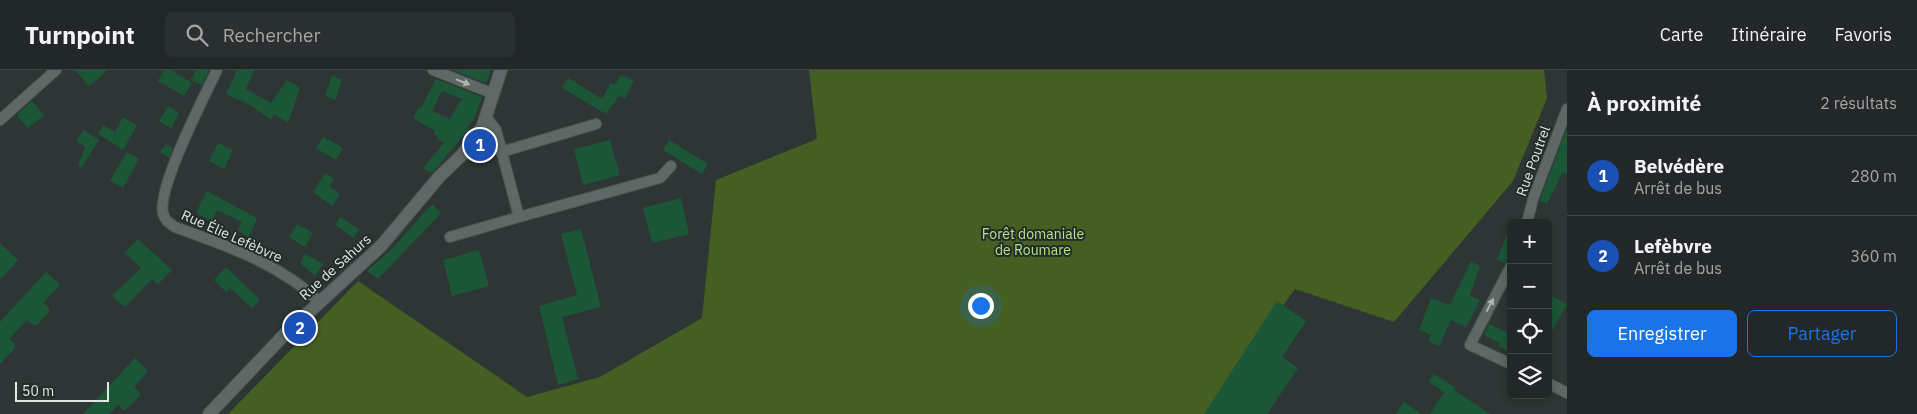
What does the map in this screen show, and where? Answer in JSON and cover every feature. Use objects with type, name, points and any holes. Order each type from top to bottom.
[{"type":"street","points":[[0,120],[56,70]]},
{"type":"street","name":"Rue Élie Lefèbvre","points":[[217,70],[164,196],[163,212],[166,221],[175,228],[260,260],[300,283],[319,301]]},
{"type":"street","points":[[433,70],[494,94]]},
{"type":"street","name":"Rue de Sahurs","points":[[209,414],[280,338],[381,246],[476,137],[486,117],[502,70]]},
{"type":"street","name":"Rue Poutrel","points":[[1528,219],[1533,199],[1567,109]]},
{"type":"street","points":[[486,117],[496,130],[519,218]]},
{"type":"street","points":[[501,152],[596,124]]},
{"type":"street","points":[[450,238],[660,178],[671,166]]},
{"type":"street","points":[[1507,274],[1470,345],[1507,362]]},
{"type":"street","points":[[1552,385],[1567,393]]},
{"type":"green space","name":"Forêt domaniale de Roumare","points":[[809,70],[1544,70],[1547,98],[1513,181],[1394,322],[1295,289],[1230,379],[1217,414],[228,414],[358,281],[527,397],[600,377],[702,318],[716,180],[817,139]]},
{"type":"building","points":[[75,70],[108,70],[89,86]]},
{"type":"building","points":[[164,70],[171,70],[192,83],[184,96],[158,81]]},
{"type":"building","points":[[196,70],[209,70],[202,85],[191,80]]},
{"type":"building","points":[[237,70],[254,70],[246,89],[271,103],[287,80],[300,88],[288,123],[274,114],[271,120],[252,106],[226,94]]},
{"type":"building","points":[[452,70],[491,70],[486,83]]},
{"type":"building","points":[[332,75],[342,80],[335,100],[325,96]]},
{"type":"building","points":[[621,75],[634,81],[625,98],[619,96],[606,114],[562,88],[568,78],[602,99],[611,83],[615,85]]},
{"type":"building","points":[[436,79],[482,97],[474,119],[467,127],[470,128],[432,173],[423,168],[444,143],[434,134],[435,131],[413,118],[419,107],[421,108]],"holes":[[[442,91],[462,99],[450,119],[432,111]]]},
{"type":"building","points":[[32,101],[44,115],[28,128],[18,117],[18,113]]},
{"type":"building","points":[[168,106],[179,113],[171,128],[159,121]]},
{"type":"building","points":[[123,117],[137,125],[123,150],[98,134],[103,125],[115,132]]},
{"type":"building","points":[[1567,128],[1567,175],[1563,172],[1547,204],[1540,200]]},
{"type":"building","points":[[84,130],[99,140],[81,168],[78,166],[85,147],[76,141]]},
{"type":"building","points":[[323,137],[343,148],[336,160],[316,148]]},
{"type":"building","points":[[610,140],[620,175],[583,185],[574,149]]},
{"type":"building","points":[[669,140],[708,164],[702,174],[663,150]]},
{"type":"building","points":[[218,143],[233,150],[224,169],[209,161]]},
{"type":"building","points":[[166,144],[173,149],[169,158],[160,152]]},
{"type":"building","points":[[127,152],[139,159],[123,188],[110,180]]},
{"type":"building","points":[[325,173],[334,179],[329,186],[340,194],[332,206],[313,192]]},
{"type":"building","points":[[207,191],[257,218],[249,237],[238,231],[242,222],[217,210],[212,221],[196,213]]},
{"type":"building","points":[[681,198],[689,234],[652,243],[643,208]]},
{"type":"building","points":[[432,204],[441,213],[378,279],[367,271],[391,250]]},
{"type":"building","points":[[340,217],[359,229],[354,238],[335,225]]},
{"type":"building","points":[[297,224],[313,233],[305,247],[289,237]]},
{"type":"building","points":[[581,229],[601,307],[562,317],[578,379],[558,385],[539,306],[577,295],[561,234]]},
{"type":"building","points":[[1507,234],[1507,260],[1505,263],[1497,260]]},
{"type":"building","points":[[138,239],[172,270],[158,284],[152,279],[125,307],[112,296],[141,268],[125,253]]},
{"type":"building","points":[[0,243],[18,260],[0,280]]},
{"type":"building","points":[[479,250],[489,286],[452,296],[443,260]]},
{"type":"building","points":[[305,254],[323,264],[315,276],[300,263]]},
{"type":"building","points":[[1471,262],[1480,266],[1470,295],[1480,300],[1466,327],[1451,320],[1439,346],[1428,341],[1431,335],[1419,330],[1431,298],[1450,305]]},
{"type":"building","points":[[226,267],[260,300],[252,308],[230,288],[226,292],[214,280]]},
{"type":"building","points":[[46,272],[60,285],[43,303],[49,308],[49,312],[37,325],[33,325],[27,320],[9,339],[15,344],[15,348],[0,364],[0,322]]},
{"type":"building","points":[[1552,296],[1567,304],[1552,331]]},
{"type":"building","points":[[1277,301],[1306,321],[1282,357],[1298,368],[1267,414],[1204,414]]},
{"type":"building","points":[[1489,324],[1507,331],[1507,350],[1498,346],[1500,343],[1484,335]]},
{"type":"building","points":[[135,358],[148,371],[134,387],[141,394],[127,409],[123,410],[118,404],[109,414],[83,414]]},
{"type":"building","points":[[1434,374],[1490,414],[1430,414],[1444,392],[1429,382]]},
{"type":"building","points":[[1404,402],[1422,414],[1396,414]]},
{"type":"place","name":"Belvédère","points":[[480,145]]},
{"type":"place","name":"Lefèbvre","points":[[300,328]]}]
